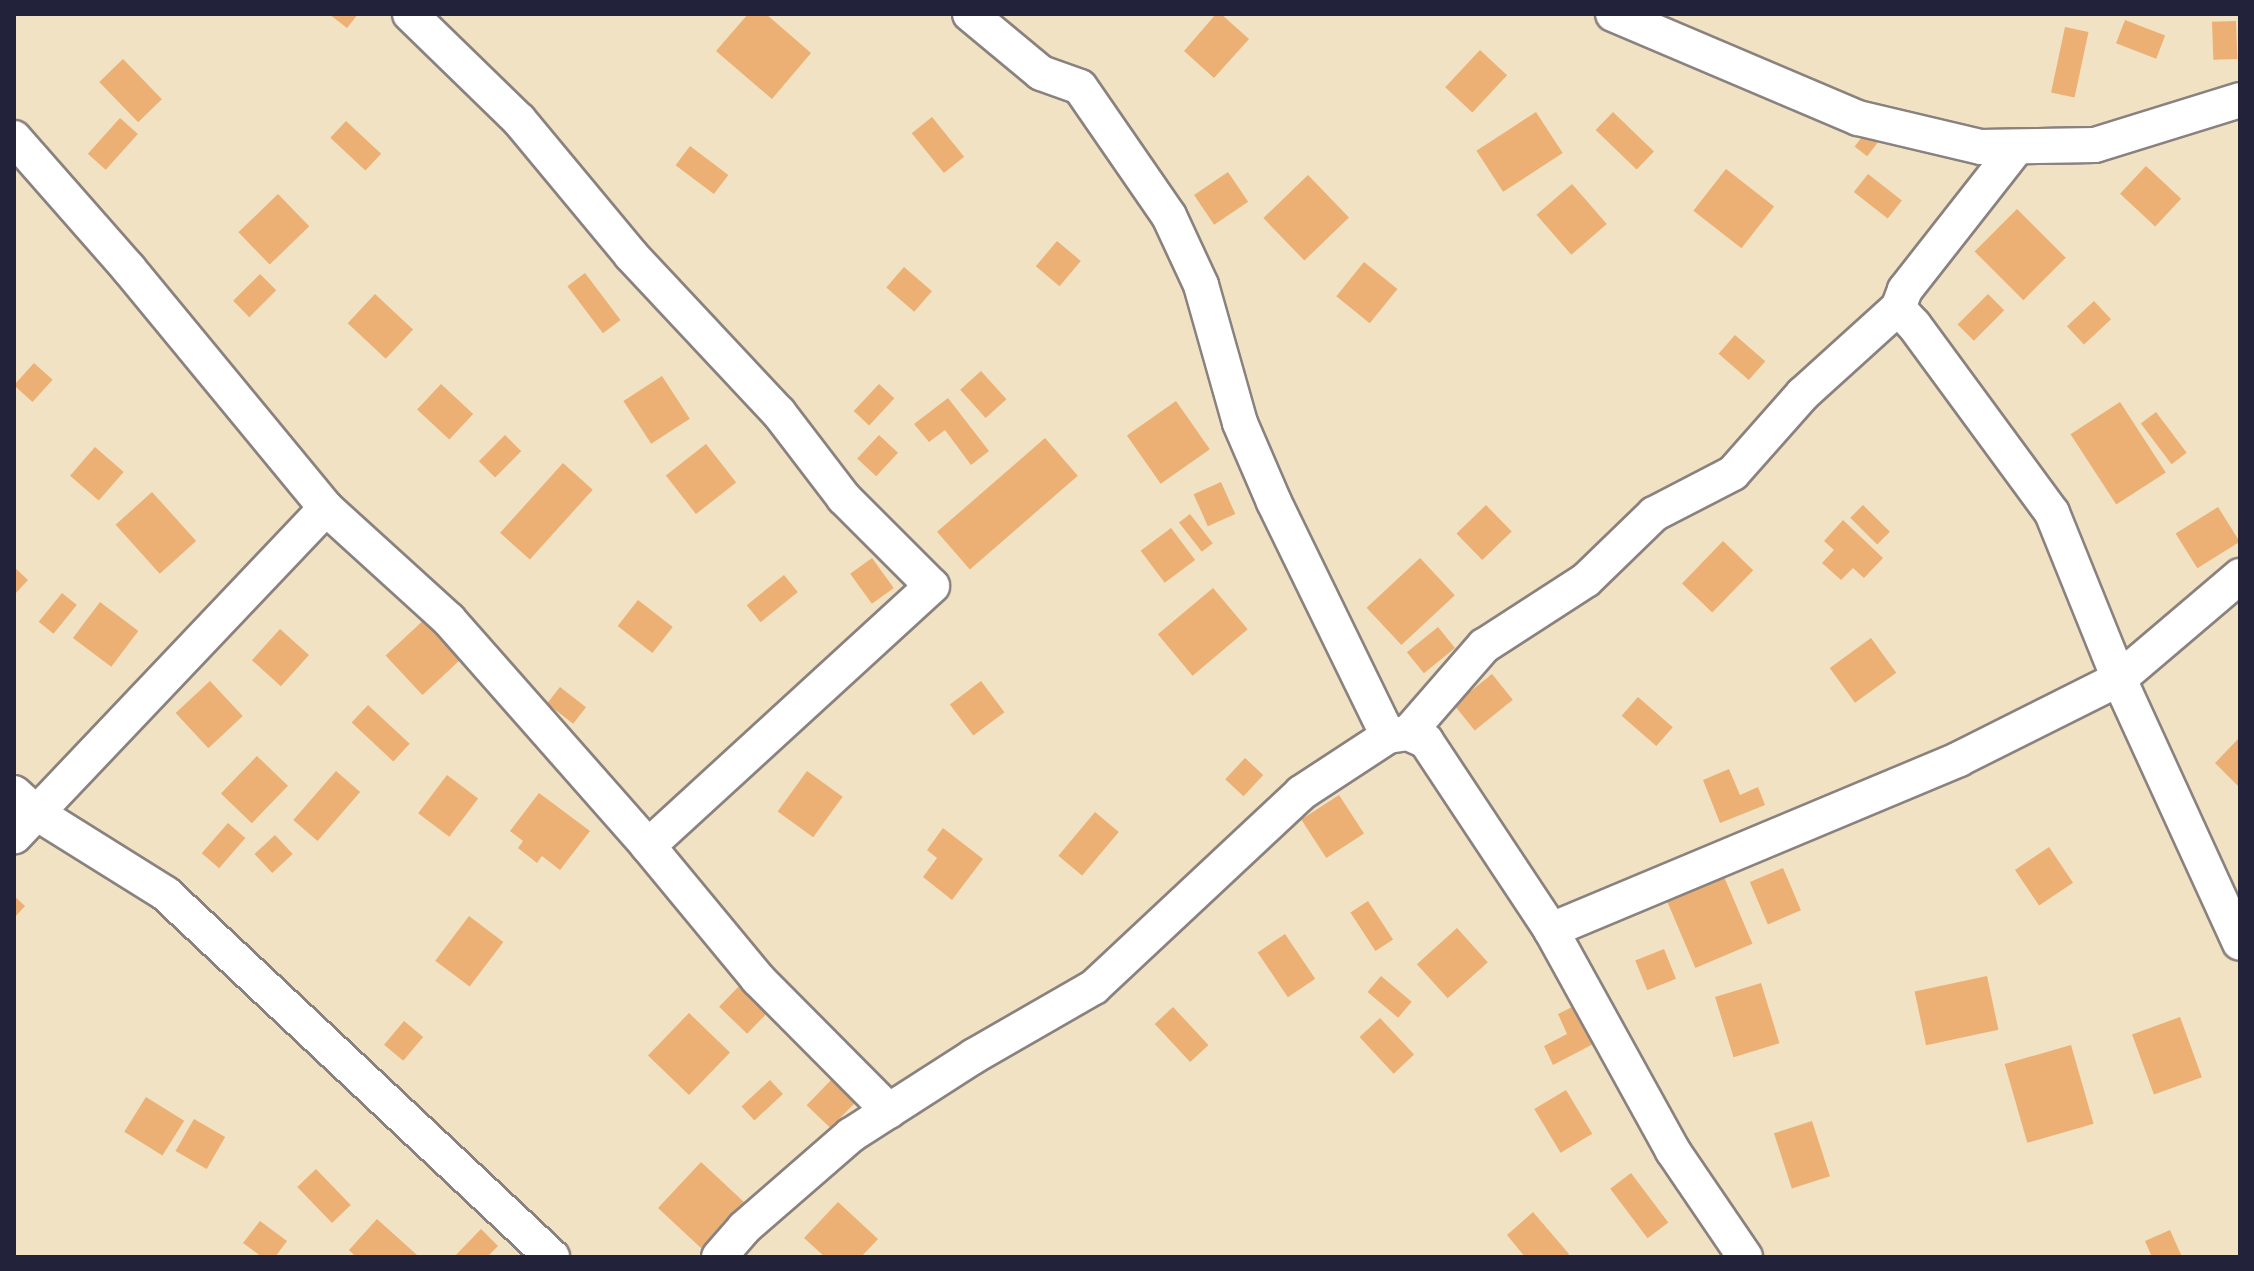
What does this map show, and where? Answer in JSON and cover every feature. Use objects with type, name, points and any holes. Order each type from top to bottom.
[{"type":"street","points":[[410,14],[519,120],[631,255],[779,413],[844,498],[932,586],[648,846]]},
{"type":"street","points":[[970,14],[1041,73],[1080,87],[1169,216],[1201,285],[1240,423],[1274,502],[1398,735],[1426,741],[1551,930],[1673,1151],[1745,1257]]},
{"type":"street","points":[[1613,14],[1858,118],[1981,147],[2095,145],[2240,100]]},
{"type":"street","points":[[14,138],[129,269],[326,508],[449,620],[648,846],[758,979],[889,1111]]},
{"type":"street","points":[[719,1257],[744,1228],[851,1135],[974,1056],[1094,987],[1301,793],[1398,735],[1484,646],[1586,580],[1654,514],[1733,473],[1803,394],[1898,308],[1905,290],[2017,147]]},
{"type":"street","points":[[1898,308],[1914,325],[2052,513],[2119,679],[2240,943]]},
{"type":"street","points":[[326,508],[21,814],[166,894],[552,1257]]},
{"type":"street","points":[[1551,930],[1959,759],[2119,679],[2240,576]]},
{"type":"building","points":[[329,14],[358,14],[347,28]]},
{"type":"building","points":[[748,14],[766,14],[811,53],[772,99],[716,51]]},
{"type":"building","points":[[1216,14],[1221,14],[1249,39],[1214,78],[1184,51]]},
{"type":"building","points":[[2125,20],[2165,35],[2156,59],[2116,43]]},
{"type":"building","points":[[2236,21],[2237,59],[2213,60],[2212,22]]},
{"type":"building","points":[[2065,27],[2088,32],[2075,98],[2051,93]]},
{"type":"building","points":[[1480,50],[1507,75],[1472,113],[1445,87]]},
{"type":"building","points":[[123,59],[162,99],[138,122],[99,82]]},
{"type":"building","points":[[1536,112],[1563,153],[1503,192],[1476,151]]},
{"type":"building","points":[[1613,112],[1654,152],[1637,170],[1596,130]]},
{"type":"building","points":[[932,117],[964,157],[944,173],[912,133]]},
{"type":"building","points":[[120,118],[138,134],[106,170],[88,154]]},
{"type":"building","points":[[346,121],[381,154],[365,171],[330,138]]},
{"type":"building","points":[[1865,133],[1878,143],[1867,156],[1855,146]]},
{"type":"building","points":[[690,146],[728,175],[714,194],[676,165]]},
{"type":"building","points":[[2146,166],[2181,199],[2155,227],[2120,194]]},
{"type":"building","points":[[1726,169],[1774,207],[1741,248],[1693,211]]},
{"type":"building","points":[[1228,172],[1248,202],[1214,225],[1194,195]]},
{"type":"building","points":[[1868,174],[1902,200],[1888,219],[1854,192]]},
{"type":"building","points":[[1308,175],[1349,217],[1304,261],[1263,218]]},
{"type":"building","points":[[1572,184],[1607,224],[1571,255],[1537,215]]},
{"type":"building","points":[[278,194],[309,226],[270,265],[238,232]]},
{"type":"building","points":[[2017,209],[2066,258],[2023,300],[1975,251]]},
{"type":"building","points":[[1057,241],[1081,261],[1060,286],[1036,266]]},
{"type":"building","points":[[1364,262],[1397,289],[1370,323],[1336,296]]},
{"type":"building","points":[[904,267],[932,291],[914,312],[886,287]]},
{"type":"building","points":[[585,273],[621,320],[603,333],[567,286]]},
{"type":"building","points":[[260,274],[276,290],[249,317],[233,301]]},
{"type":"building","points":[[375,294],[413,329],[386,359],[348,323]]},
{"type":"building","points":[[1988,294],[2004,310],[1974,341],[1958,324]]},
{"type":"building","points":[[2094,301],[2111,319],[2084,345],[2067,326]]},
{"type":"building","points":[[1735,335],[1765,361],[1749,380],[1719,354]]},
{"type":"building","points":[[34,363],[53,380],[33,402],[14,385]]},
{"type":"building","points":[[981,371],[1006,399],[986,418],[960,390]]},
{"type":"building","points":[[662,376],[690,419],[651,444],[623,401]]},
{"type":"building","points":[[441,384],[473,414],[449,440],[417,410]]},
{"type":"building","points":[[879,384],[894,398],[869,425],[854,411]]},
{"type":"building","points":[[948,398],[989,451],[971,465],[945,430],[929,442],[914,424]]},
{"type":"building","points":[[1176,401],[1210,449],[1161,484],[1127,435]]},
{"type":"building","points":[[2120,402],[2166,472],[2116,505],[2071,434]]},
{"type":"building","points":[[2156,412],[2187,453],[2172,464],[2141,423]]},
{"type":"building","points":[[505,435],[521,451],[495,477],[479,461]]},
{"type":"building","points":[[879,435],[898,453],[876,476],[857,458]]},
{"type":"building","points":[[1045,438],[1078,476],[970,570],[937,532]]},
{"type":"building","points":[[706,444],[736,483],[696,514],[666,475]]},
{"type":"building","points":[[95,447],[124,472],[99,501],[70,476]]},
{"type":"building","points":[[563,463],[593,490],[530,560],[500,533]]},
{"type":"building","points":[[1221,482],[1235,514],[1208,526],[1194,494]]},
{"type":"building","points":[[152,492],[196,541],[160,574],[116,525]]},
{"type":"building","points":[[1486,505],[1512,532],[1482,560],[1457,533]]},
{"type":"building","points":[[1863,505],[1890,532],[1877,545],[1850,518]]},
{"type":"building","points":[[2218,507],[2240,542],[2197,568],[2176,533]]},
{"type":"building","points":[[1190,514],[1213,543],[1202,552],[1179,523]]},
{"type":"building","points":[[1843,520],[1883,558],[1864,578],[1853,568],[1841,580],[1822,563],[1834,550],[1824,541]]},
{"type":"building","points":[[1171,528],[1195,560],[1165,583],[1141,551]]},
{"type":"building","points":[[1723,541],[1753,570],[1712,613],[1682,583]]},
{"type":"building","points":[[872,558],[894,588],[872,604],[850,574]]},
{"type":"building","points":[[1420,558],[1455,595],[1401,645],[1367,608]]},
{"type":"building","points":[[14,567],[28,580],[14,595]]},
{"type":"building","points":[[784,575],[798,592],[761,622],[747,605]]},
{"type":"building","points":[[1213,588],[1248,629],[1193,676],[1158,634]]},
{"type":"building","points":[[62,593],[77,605],[53,634],[39,622]]},
{"type":"building","points":[[638,600],[673,627],[652,653],[618,626]]},
{"type":"building","points":[[100,602],[138,631],[111,667],[73,638]]},
{"type":"building","points":[[428,616],[465,655],[422,695],[386,656]]},
{"type":"building","points":[[1438,627],[1455,648],[1424,673],[1407,652]]},
{"type":"building","points":[[280,629],[309,655],[281,686],[252,660]]},
{"type":"building","points":[[1871,638],[1896,673],[1855,703],[1830,668]]},
{"type":"building","points":[[1492,674],[1513,700],[1475,730],[1454,705]]},
{"type":"building","points":[[210,681],[243,716],[208,748],[176,713]]},
{"type":"building","points":[[981,681],[1004,712],[973,736],[950,704]]},
{"type":"building","points":[[560,687],[586,707],[573,724],[547,704]]},
{"type":"building","points":[[1638,697],[1673,727],[1656,746],[1622,716]]},
{"type":"building","points":[[368,705],[410,744],[393,761],[352,723]]},
{"type":"building","points":[[2240,737],[2240,788],[2215,763]]},
{"type":"building","points":[[257,756],[288,786],[252,823],[221,793]]},
{"type":"building","points":[[1245,758],[1263,775],[1244,796],[1225,779]]},
{"type":"building","points":[[1729,769],[1740,795],[1758,787],[1765,805],[1720,823],[1703,780]]},
{"type":"building","points":[[336,771],[360,792],[318,841],[293,820]]},
{"type":"building","points":[[807,771],[843,797],[813,837],[778,811]]},
{"type":"building","points":[[447,775],[478,798],[449,837],[418,813]]},
{"type":"building","points":[[539,793],[590,831],[560,870],[542,856],[537,863],[518,848],[523,841],[510,831]]},
{"type":"building","points":[[1339,795],[1364,834],[1326,858],[1301,820]]},
{"type":"building","points":[[1095,812],[1119,832],[1082,876],[1058,856]]},
{"type":"building","points":[[228,823],[245,838],[219,868],[202,853]]},
{"type":"building","points":[[943,828],[983,859],[952,900],[923,877],[937,858],[927,850]]},
{"type":"building","points":[[275,835],[293,854],[272,873],[255,854]]},
{"type":"building","points":[[2049,847],[2073,883],[2039,906],[2015,870]]},
{"type":"building","points":[[1783,868],[1801,910],[1768,924],[1750,882]]},
{"type":"building","points":[[1722,872],[1752,944],[1695,968],[1665,896]]},
{"type":"building","points":[[14,896],[25,906],[14,918]]},
{"type":"building","points":[[1368,901],[1393,940],[1375,951],[1350,912]]},
{"type":"building","points":[[469,916],[503,942],[470,987],[435,961]]},
{"type":"building","points":[[1457,928],[1488,962],[1448,998],[1417,964]]},
{"type":"building","points":[[1285,934],[1315,979],[1288,997],[1258,952]]},
{"type":"building","points":[[1664,949],[1676,979],[1647,990],[1635,961]]},
{"type":"building","points":[[1381,976],[1412,1002],[1398,1018],[1368,992]]},
{"type":"building","points":[[1987,976],[1998,1030],[1926,1045],[1915,991]]},
{"type":"building","points":[[742,983],[770,1010],[747,1034],[719,1007]]},
{"type":"building","points":[[1761,983],[1779,1043],[1734,1057],[1715,997]]},
{"type":"building","points":[[1580,1003],[1599,1041],[1553,1065],[1544,1046],[1567,1034],[1558,1014]]},
{"type":"building","points":[[1173,1007],[1208,1045],[1190,1062],[1155,1024]]},
{"type":"building","points":[[689,1013],[730,1053],[689,1095],[648,1055]]},
{"type":"building","points":[[2180,1017],[2202,1077],[2154,1095],[2132,1034]]},
{"type":"building","points":[[1380,1018],[1414,1055],[1394,1074],[1360,1037]]},
{"type":"building","points":[[404,1021],[423,1037],[403,1061],[384,1045]]},
{"type":"building","points":[[2071,1045],[2094,1124],[2027,1143],[2005,1064]]},
{"type":"building","points":[[770,1080],[783,1094],[754,1120],[741,1107]]},
{"type":"building","points":[[831,1080],[855,1103],[830,1128],[807,1105]]},
{"type":"building","points":[[1566,1090],[1592,1134],[1561,1153],[1534,1109]]},
{"type":"building","points":[[146,1097],[184,1121],[162,1156],[124,1132]]},
{"type":"building","points":[[194,1119],[225,1137],[207,1169],[175,1151]]},
{"type":"building","points":[[1812,1121],[1830,1176],[1792,1189],[1774,1133]]},
{"type":"building","points":[[701,1162],[746,1204],[703,1250],[658,1208]]},
{"type":"building","points":[[316,1169],[351,1205],[332,1223],[297,1187]]},
{"type":"building","points":[[1631,1173],[1668,1223],[1648,1238],[1610,1189]]},
{"type":"building","points":[[838,1202],[878,1239],[861,1257],[825,1257],[804,1238]]},
{"type":"building","points":[[1533,1212],[1569,1254],[1566,1257],[1525,1257],[1507,1235]]},
{"type":"building","points":[[377,1219],[417,1255],[356,1257],[349,1250]]},
{"type":"building","points":[[260,1221],[287,1241],[275,1257],[262,1257],[243,1243]]},
{"type":"building","points":[[481,1229],[498,1246],[487,1257],[454,1257]]},
{"type":"building","points":[[2170,1230],[2182,1257],[2152,1257],[2145,1241]]}]
